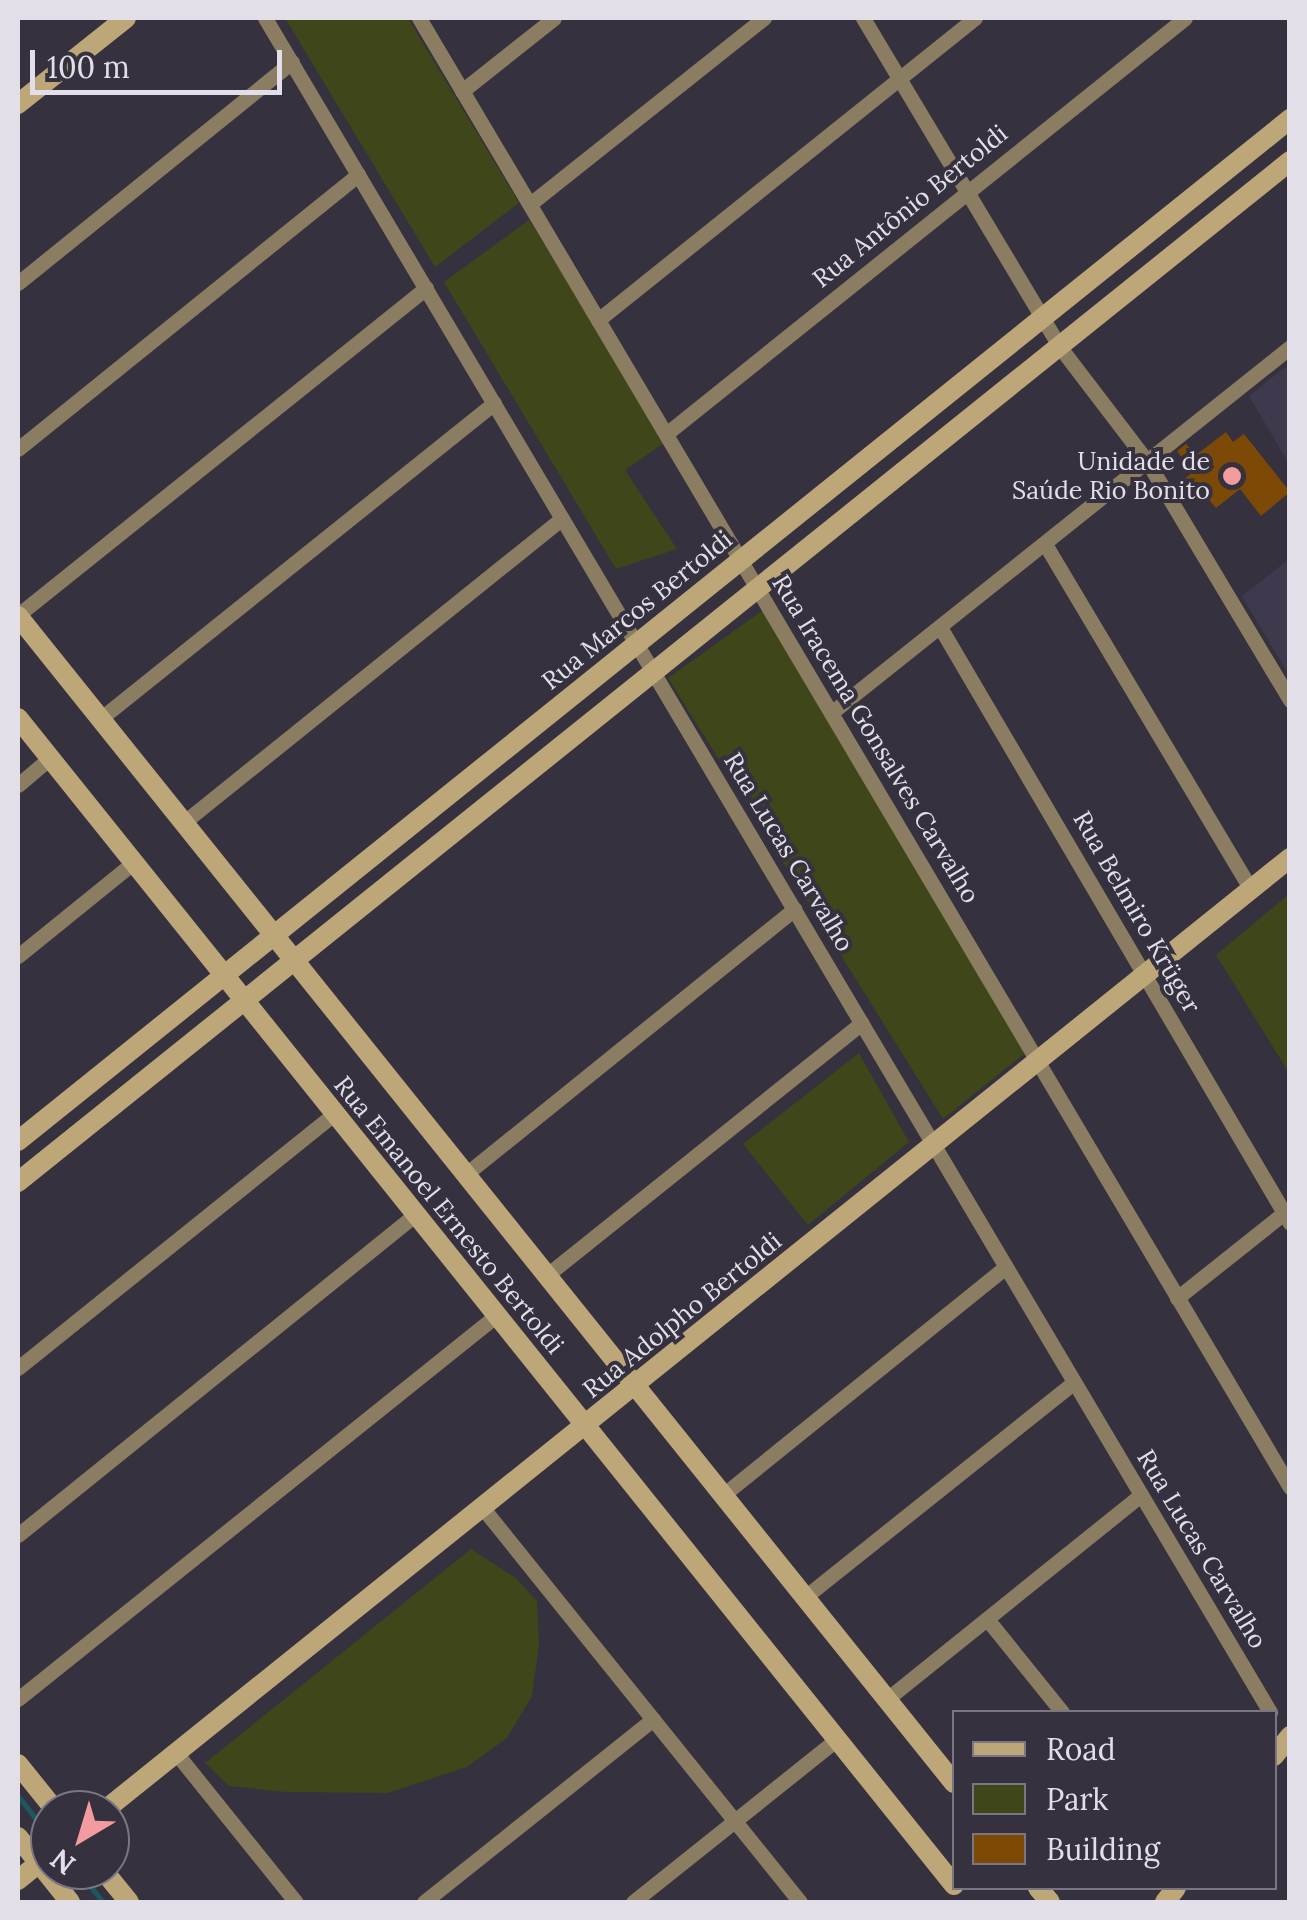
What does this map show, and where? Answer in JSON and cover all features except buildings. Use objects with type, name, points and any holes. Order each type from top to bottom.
[{"type":"street","points":[[18,104],[126,18]]},
{"type":"street","name":"Rua Lucas Carvalho","points":[[265,18],[1269,1710]]},
{"type":"street","name":"Rua Iracema Gonsalves Carvalho","points":[[419,18],[1290,1487]]},
{"type":"street","points":[[462,91],[554,18]]},
{"type":"street","points":[[530,204],[764,18]]},
{"type":"street","points":[[863,18],[1059,346],[1147,461],[1290,700]]},
{"type":"street","points":[[598,320],[975,18]]},
{"type":"street","name":"Rua Antônio Bertoldi","points":[[666,434],[1184,18]]},
{"type":"street","points":[[18,283],[292,62]]},
{"type":"street","name":"Rua Marcos Bertoldi","points":[[18,1141],[1290,119]]},
{"type":"street","points":[[18,1182],[1290,161]]},
{"type":"street","points":[[18,448],[358,175]]},
{"type":"street","points":[[18,615],[426,288]]},
{"type":"street","points":[[831,714],[1290,347]]},
{"type":"street","points":[[100,719],[494,403]]},
{"type":"street","points":[[183,823],[562,518]]},
{"type":"street","points":[[1044,544],[1250,890]]},
{"type":"street","name":"Rua Emanoel Ernesto Bertoldi","points":[[18,615],[952,1780]]},
{"type":"street","name":"Rua Belmiro Krüger","points":[[940,627],[1287,1214]]},
{"type":"street","name":"Rua Emanoel Ernesto Bertoldi","points":[[18,718],[952,1881]]},
{"type":"street","points":[[18,785],[50,758]]},
{"type":"street","name":"Rua Adolpho Bertoldi","points":[[130,1790],[1290,858]]},
{"type":"street","points":[[18,956],[134,862]]},
{"type":"street","points":[[466,1174],[794,909]]},
{"type":"street","points":[[547,1275],[861,1023]]},
{"type":"street","points":[[18,1368],[335,1113]]},
{"type":"street","points":[[18,1534],[416,1214]]},
{"type":"street","points":[[1178,1298],[1287,1214]]},
{"type":"street","points":[[723,1495],[1006,1267]]},
{"type":"street","points":[[18,1699],[497,1315]]},
{"type":"street","points":[[806,1597],[1074,1382]]},
{"type":"street","points":[[887,1699],[1141,1495]]},
{"type":"street","points":[[482,1507],[800,1902]]},
{"type":"street","points":[[987,1619],[1060,1710]]},
{"type":"street","points":[[424,1902],[653,1719]]},
{"type":"street","points":[[633,1902],[838,1739]]},
{"type":"street","points":[[176,1753],[296,1902]]},
{"type":"street","points":[[18,1764],[38,1790]]},
{"type":"shaded area","points":[[1289,364],[1289,464],[1249,396]]},
{"type":"shaded area","points":[[1289,559],[1289,675],[1242,596]]},
{"type":"green space","points":[[285,18],[408,18],[519,203],[435,267]]},
{"type":"green space","points":[[529,220],[667,441],[625,470],[677,549],[616,569],[444,282]]},
{"type":"green space","points":[[763,610],[1029,1050],[943,1119],[668,678]]},
{"type":"green space","points":[[1289,894],[1289,1073],[1216,955]]},
{"type":"green space","points":[[859,1053],[909,1142],[808,1225],[743,1144]]},
{"type":"green space","points":[[471,1549],[516,1578],[537,1601],[539,1644],[532,1696],[507,1738],[467,1767],[388,1793],[286,1792],[229,1786],[205,1763]]},
{"type":"waterway","points":[[18,1796],[30,1811]]},
{"type":"waterway","points":[[93,1890],[103,1902]]},
{"type":"place","name":"Unidade de Saúde Rio Bonito","points":[[1232,476]]}]
